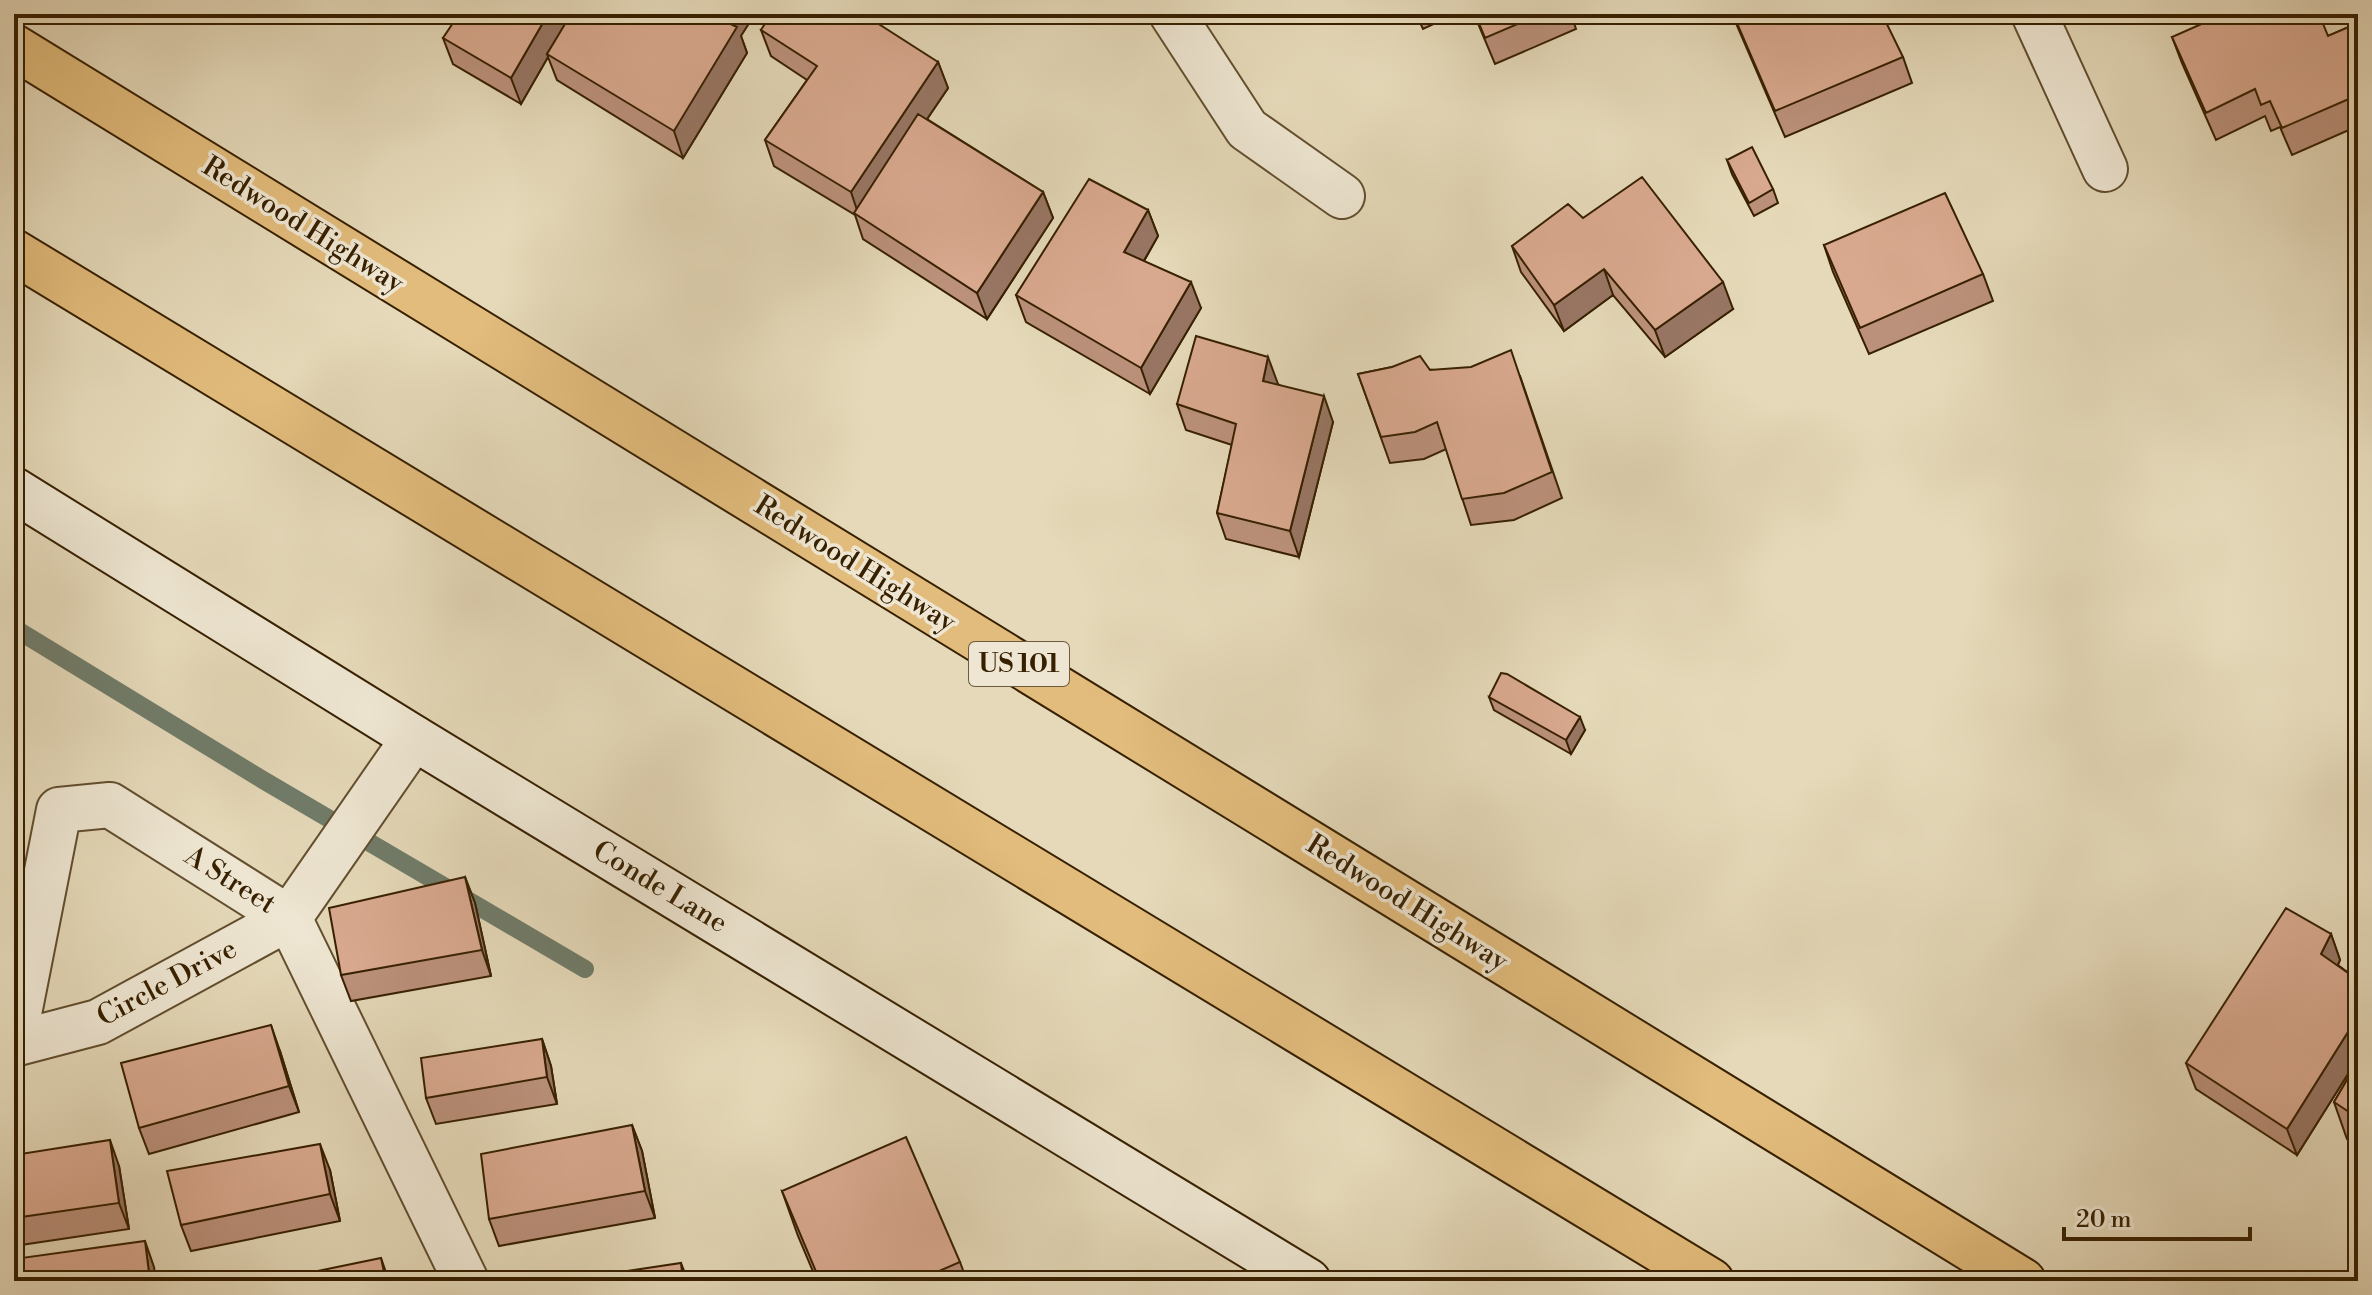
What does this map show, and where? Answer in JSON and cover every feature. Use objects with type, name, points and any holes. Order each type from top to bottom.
[{"type":"highway","name":"Redwood Highway","points":[[14,47],[2023,1281]]},
{"type":"highway","points":[[14,252],[1711,1281]]},
{"type":"street","points":[[1172,14],[1247,129],[1342,196]]},
{"type":"street","points":[[2034,14],[2105,169]]},
{"type":"street","name":"Conde Lane","points":[[14,490],[414,738],[1308,1281]]},
{"type":"street","name":"Circle Drive","points":[[14,1041],[98,1022],[289,918],[414,738]]},
{"type":"street","name":"A Street","points":[[14,1041],[59,810],[110,805],[289,918],[466,1281]]},
{"type":"building","points":[[459,14],[548,14],[511,78],[443,38]]},
{"type":"building","points":[[571,14],[729,14],[724,21],[737,27],[674,131],[547,54]]},
{"type":"building","points":[[771,14],[863,14],[938,62],[851,192],[765,140],[817,66],[761,30]]},
{"type":"building","points":[[1475,14],[1541,14],[1485,38]]},
{"type":"building","points":[[1733,14],[1882,14],[1903,57],[1775,111]]},
{"type":"building","points":[[2224,14],[2319,14],[2328,36],[2358,23],[2358,95],[2282,128],[2270,101],[2261,105],[2255,89],[2206,113],[2172,37]]},
{"type":"building","points":[[918,114],[1043,192],[977,293],[854,213]]},
{"type":"building","points":[[1752,147],[1773,189],[1749,203],[1727,160]]},
{"type":"building","points":[[1642,177],[1723,282],[1655,330],[1604,269],[1554,305],[1512,246],[1568,204],[1583,218]]},
{"type":"building","points":[[1089,179],[1148,210],[1124,252],[1191,282],[1141,368],[1016,295]]},
{"type":"building","points":[[1945,193],[1983,274],[1860,328],[1824,245]]},
{"type":"building","points":[[1196,336],[1268,357],[1263,381],[1324,396],[1290,531],[1217,513],[1236,424],[1177,404]]},
{"type":"building","points":[[1511,350],[1552,472],[1504,493],[1462,499],[1437,422],[1415,432],[1381,437],[1358,374],[1392,367],[1420,356],[1430,370],[1471,367]]},
{"type":"building","points":[[1501,673],[1580,717],[1566,740],[1489,697]]},
{"type":"building","points":[[465,877],[482,950],[341,975],[329,908]]},
{"type":"building","points":[[2286,908],[2331,934],[2321,954],[2358,980],[2358,1016],[2287,1129],[2186,1063]]},
{"type":"building","points":[[271,1025],[289,1086],[139,1128],[121,1063]]},
{"type":"building","points":[[542,1039],[547,1077],[426,1098],[421,1058]]},
{"type":"building","points":[[2358,1061],[2358,1118],[2334,1102]]},
{"type":"building","points":[[632,1125],[645,1191],[489,1219],[481,1154]]},
{"type":"building","points":[[906,1137],[960,1262],[916,1281],[820,1281],[782,1191]]},
{"type":"building","points":[[110,1140],[119,1203],[14,1218],[14,1155]]},
{"type":"building","points":[[320,1144],[330,1194],[181,1225],[167,1171]]},
{"type":"building","points":[[145,1241],[150,1281],[14,1281],[14,1259]]},
{"type":"building","points":[[381,1258],[386,1281],[269,1281]]},
{"type":"building","points":[[681,1263],[683,1281],[560,1281]]},
{"type":"waterway","points":[[14,628],[263,780],[585,969]]}]
